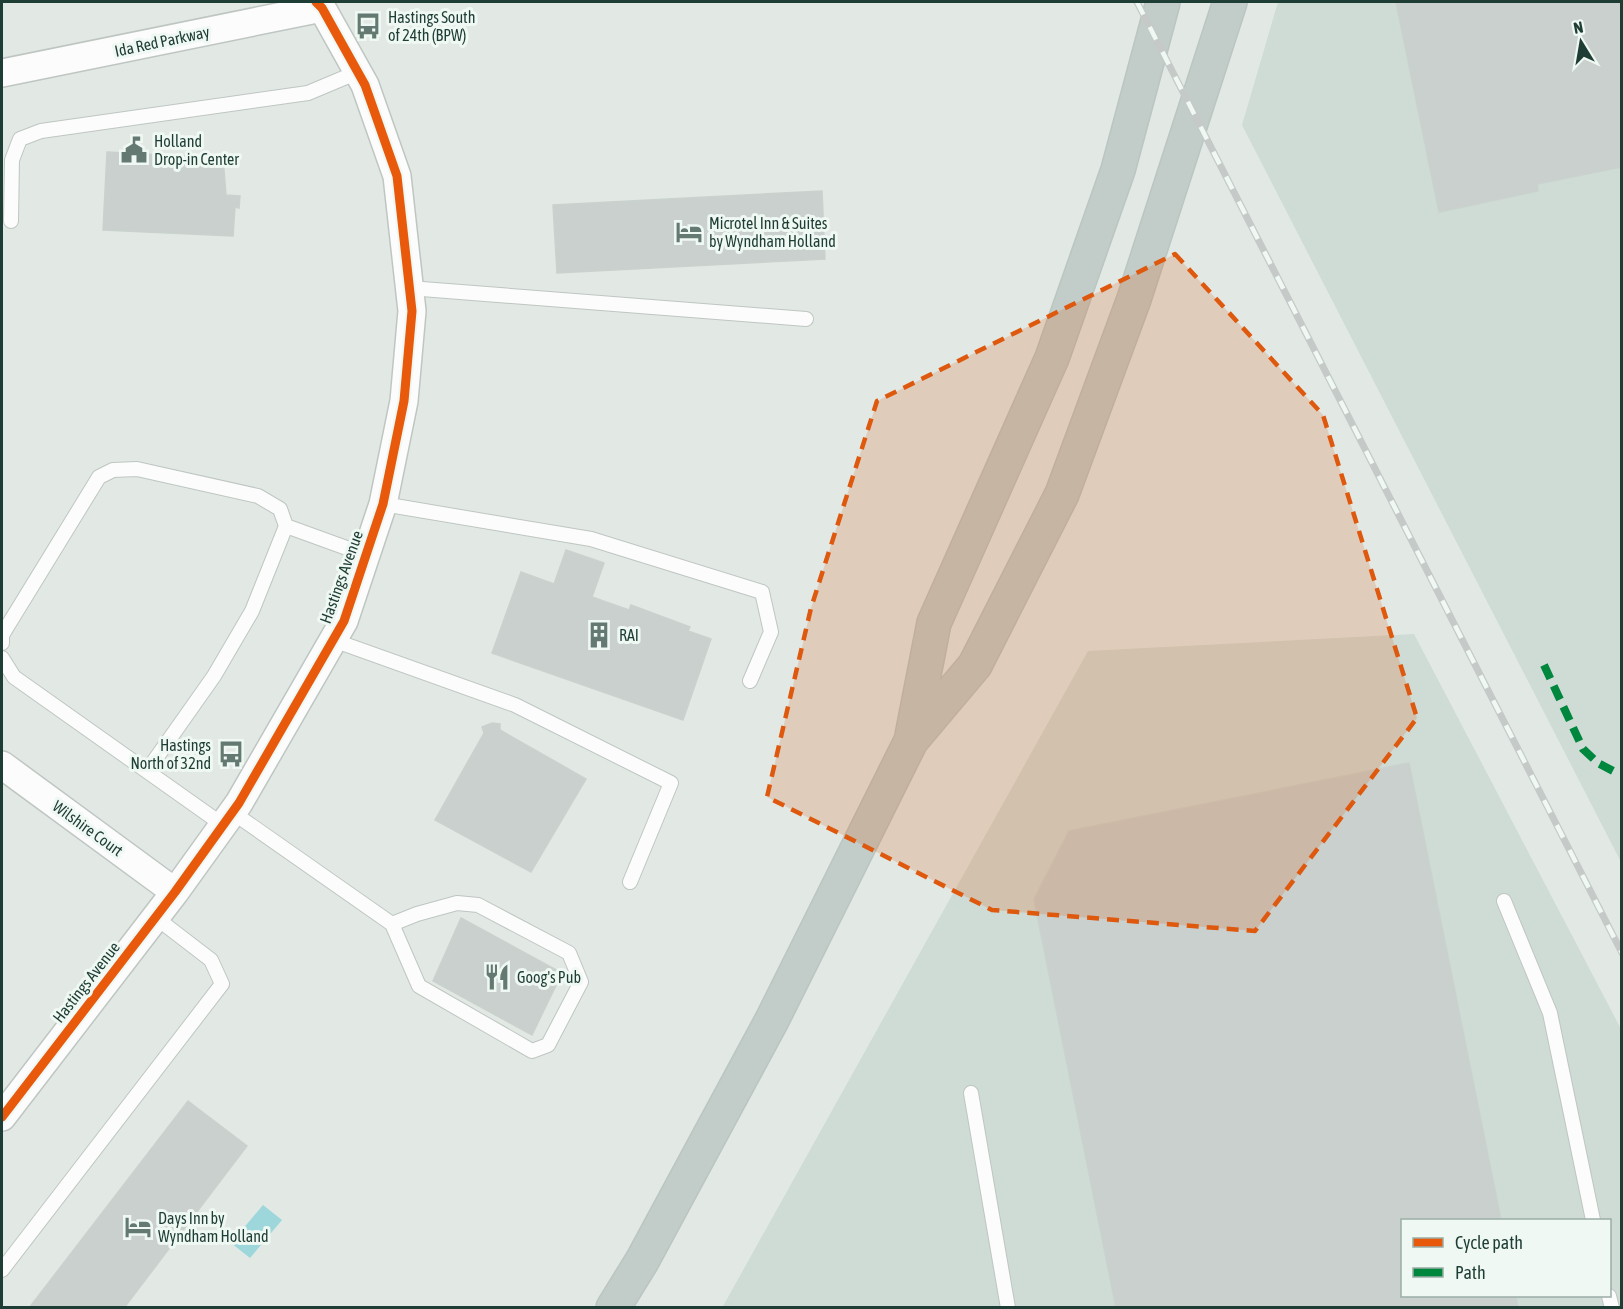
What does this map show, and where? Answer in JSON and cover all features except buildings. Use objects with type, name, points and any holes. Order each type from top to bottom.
[{"type":"highway","points":[[911,741],[934,623],[1052,358],[1118,170],[1163,2]]},
{"type":"highway","points":[[613,1308],[642,1261],[772,1020],[911,741],[975,665],[1062,494],[1134,299],[1230,2]]},
{"type":"street","name":"Hastings Avenue","points":[[2,1117],[175,892],[227,818],[344,621],[383,504],[404,401],[412,311],[397,176],[365,85],[319,5]]},
{"type":"street","name":"Ida Red Parkway","points":[[2,73],[319,5]]},
{"type":"street","name":"Wilshire Court","points":[[2,765],[175,892]]},
{"type":"lane","points":[[11,221],[12,160],[20,139],[41,130],[308,93],[358,72]]},
{"type":"lane","points":[[409,288],[806,319]]},
{"type":"lane","points":[[2,643],[2,635],[99,477],[113,470],[137,469],[258,496],[280,509],[286,526],[252,611],[214,676],[147,771]]},
{"type":"lane","points":[[383,504],[591,539],[762,592],[771,633],[750,681]]},
{"type":"lane","points":[[286,526],[366,555]]},
{"type":"lane","points":[[333,640],[515,705],[671,783],[630,882]]},
{"type":"lane","points":[[2,658],[14,676],[147,771],[227,818],[392,924],[419,986],[532,1051],[548,1045],[581,982],[569,953],[478,905],[457,903],[417,914],[392,924]]},
{"type":"lane","points":[[1504,901],[1550,1013],[1593,1219]]},
{"type":"lane","points":[[2,1270],[222,984],[211,960],[155,917]]},
{"type":"lane","points":[[970,1093],[1008,1308]]},
{"type":"highlighted area","points":[[1175,254],[1323,415],[1417,718],[1255,931],[992,910],[767,797],[811,608],[877,401]]},
{"type":"shaded area","points":[[1278,2],[1621,2],[1621,862],[1242,125]]},
{"type":"shaded area","points":[[1414,634],[1621,1029],[1621,1307],[722,1308],[1088,651]]},
{"type":"water","points":[[263,1205],[282,1220],[250,1258],[231,1243]]},
{"type":"railway","points":[[1137,2],[1622,953]]},
{"type":"marked path","points":[[1544,665],[1583,749],[1598,763],[1615,772]]},
{"type":"cycle path","points":[[2,1117],[175,892],[239,803],[344,621],[383,504],[404,401],[412,311],[397,176],[365,85],[322,8],[316,2]]},
{"type":"place","name":"Hastings South of 24th (BPW)","points":[[368,26]]},
{"type":"place","name":"Holland Drop-in Center","points":[[134,150]]},
{"type":"place","name":"Microtel Inn & Suites by Wyndham Holland","points":[[689,232]]},
{"type":"place","name":"RAI","points":[[599,635]]},
{"type":"place","name":"Hastings North of 32nd","points":[[231,754]]},
{"type":"place","name":"Goog's Pub","points":[[497,977]]},
{"type":"place","name":"Days Inn by Wyndham Holland","points":[[138,1227]]}]
